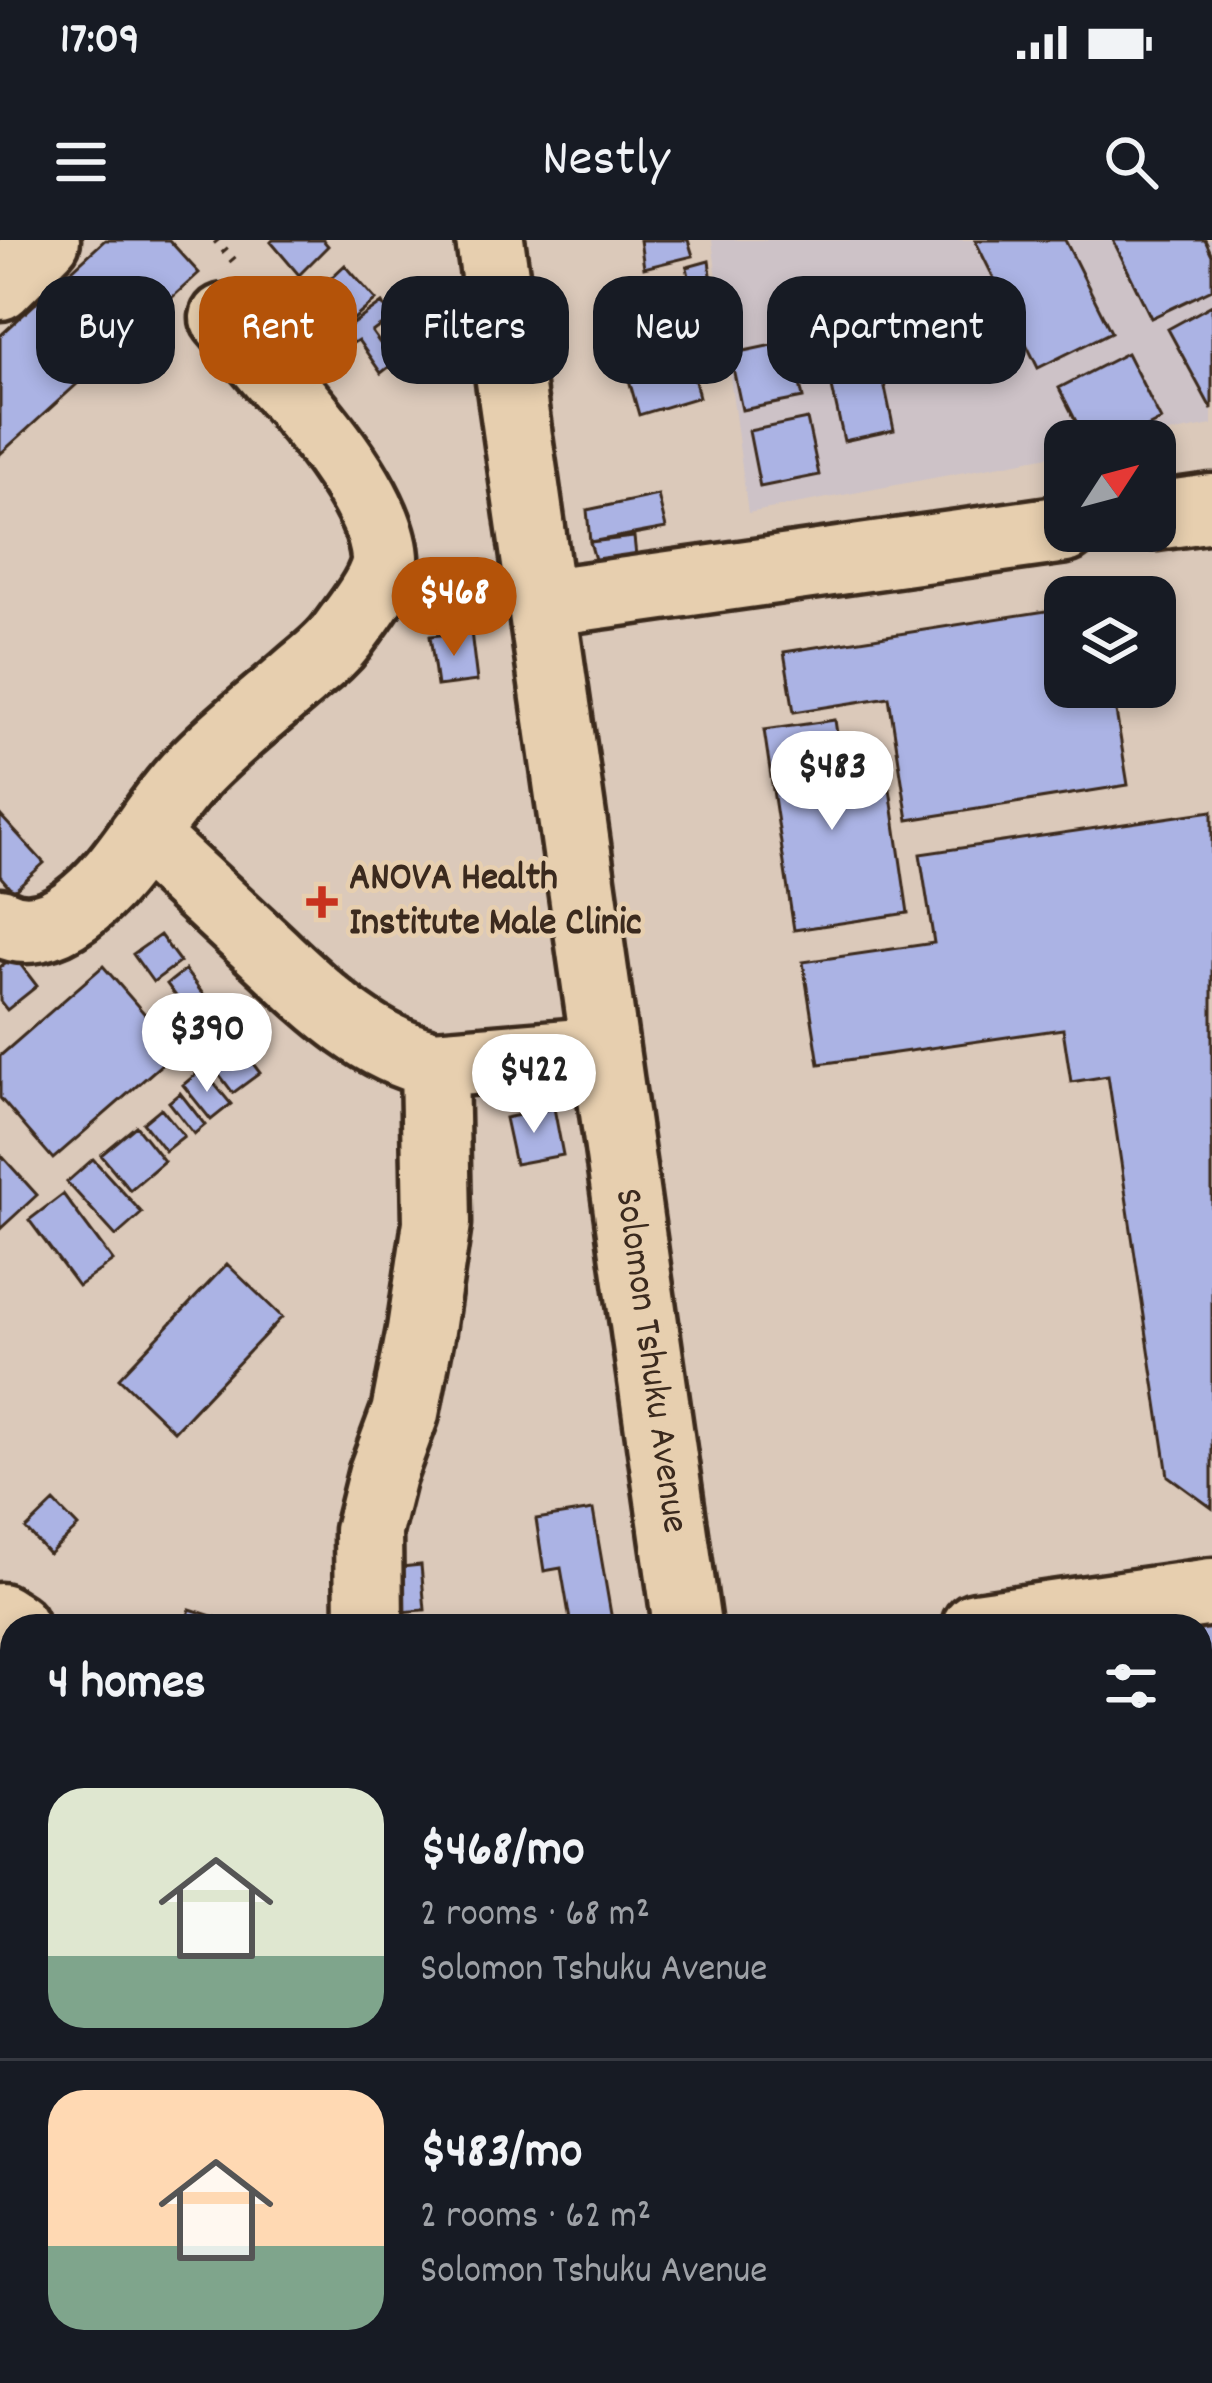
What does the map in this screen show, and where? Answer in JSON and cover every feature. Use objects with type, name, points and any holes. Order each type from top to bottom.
[{"type":"street","points":[[0,286],[46,240]]},
{"type":"street","name":"Solomon Tshuku Avenue","points":[[490,240],[685,1614]]},
{"type":"street","points":[[0,922],[28,930],[51,926],[102,890],[193,771],[336,644],[374,590],[386,563],[380,532],[362,490],[279,384]]},
{"type":"street","points":[[1176,513],[1212,508]]},
{"type":"street","points":[[542,603],[1044,532]]},
{"type":"street","points":[[142,835],[325,1005],[363,1035],[407,1058],[434,1064],[605,1050]]},
{"type":"street","points":[[369,1614],[368,1531],[404,1413],[437,1222],[434,1064]]},
{"type":"street","points":[[1059,1614],[1212,1592]]},
{"type":"shaded area","points":[[712,240],[1212,240],[1212,425],[1176,432],[1176,420],[1044,420],[1044,457],[748,513],[731,384],[743,384],[743,276],[717,276]]},
{"type":"building","points":[[105,240],[169,240],[199,273],[175,295],[175,276],[66,276]]},
{"type":"building","points":[[273,240],[323,240],[328,246],[299,275]]},
{"type":"building","points":[[640,240],[688,240],[693,256],[644,268]]},
{"type":"building","points":[[975,240],[1065,240],[1111,332],[1038,368],[1026,344],[1026,276],[993,276]]},
{"type":"building","points":[[1113,240],[1205,240],[1212,255],[1212,289],[1151,318]]},
{"type":"building","points":[[709,261],[711,276],[689,276],[687,267]]},
{"type":"building","points":[[345,265],[355,276],[333,276]]},
{"type":"building","points":[[357,279],[376,300],[357,316]]},
{"type":"building","points":[[36,303],[36,384],[77,384],[0,454],[0,336]]},
{"type":"building","points":[[381,304],[381,325],[372,332],[381,345],[381,373],[357,341],[357,321]]},
{"type":"building","points":[[1212,305],[1212,410],[1168,329]]},
{"type":"building","points":[[767,346],[767,384],[800,384],[803,398],[742,410],[736,384],[743,384],[743,351]]},
{"type":"building","points":[[1127,353],[1161,420],[1075,420],[1059,388]]},
{"type":"building","points":[[630,384],[696,384],[699,397],[639,415]]},
{"type":"building","points":[[831,384],[884,384],[894,430],[844,441]]},
{"type":"building","points":[[807,419],[819,475],[760,487],[749,431]]},
{"type":"building","points":[[658,495],[666,528],[590,542],[587,510]]},
{"type":"building","points":[[634,537],[636,556],[596,563],[590,542]]},
{"type":"building","points":[[1044,611],[1044,708],[1115,708],[1128,785],[908,820],[889,697],[794,712],[784,652]]},
{"type":"building","points":[[471,632],[477,681],[437,686],[430,636]]},
{"type":"building","points":[[835,720],[846,795],[890,789],[908,913],[794,930],[764,730]]},
{"type":"building","points":[[1212,811],[1212,1508],[1168,1476],[1108,1076],[1071,1082],[1063,1029],[819,1064],[803,962],[934,943],[920,854]]},
{"type":"building","points":[[0,815],[44,863],[13,891],[0,876]]},
{"type":"building","points":[[160,935],[180,962],[153,982],[133,954]]},
{"type":"building","points":[[14,956],[37,986],[7,1010],[0,1001],[0,967]]},
{"type":"building","points":[[103,966],[177,1051],[53,1159],[0,1098],[0,1056]]},
{"type":"building","points":[[185,970],[237,1040],[218,1054],[167,984]]},
{"type":"building","points":[[239,1045],[260,1073],[233,1093],[212,1065]]},
{"type":"building","points":[[202,1069],[231,1104],[211,1120],[183,1085]]},
{"type":"building","points":[[180,1093],[205,1125],[194,1134],[169,1102]]},
{"type":"building","points":[[161,1108],[184,1136],[165,1151],[143,1123]]},
{"type":"building","points":[[554,1108],[563,1155],[515,1164],[505,1118]]},
{"type":"building","points":[[136,1126],[164,1161],[130,1190],[101,1155]]},
{"type":"building","points":[[0,1154],[37,1195],[0,1229]]},
{"type":"building","points":[[93,1159],[142,1213],[116,1236],[67,1182]]},
{"type":"building","points":[[63,1194],[113,1261],[78,1286],[29,1220]]},
{"type":"building","points":[[227,1264],[282,1317],[174,1431],[119,1378]]},
{"type":"building","points":[[54,1502],[78,1527],[49,1554],[26,1529]]},
{"type":"building","points":[[593,1510],[611,1614],[569,1614],[561,1568],[544,1571],[536,1519]]},
{"type":"building","points":[[421,1565],[425,1610],[376,1614],[372,1570]]},
{"type":"place","name":"ANOVA Health Institute Male Clinic","points":[[322,902]]}]
